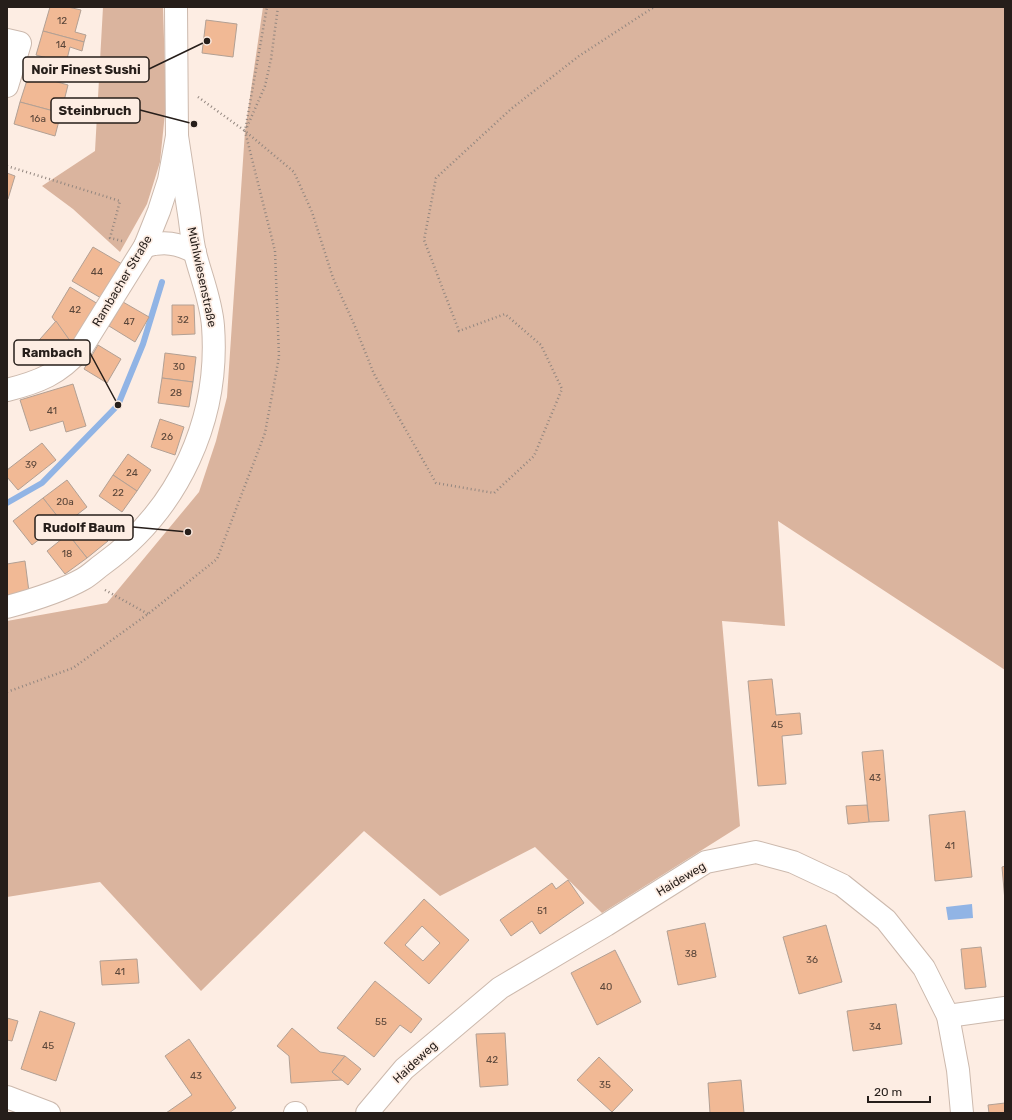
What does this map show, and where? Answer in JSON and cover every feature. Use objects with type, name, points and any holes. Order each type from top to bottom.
[{"type":"main road","name":"Rambacher Straße","points":[[7,390],[32,384],[46,378],[71,360],[81,349],[145,246],[169,180],[177,136],[176,7]]},
{"type":"main road","points":[[7,40],[20,43],[7,86]]},
{"type":"main road","name":"Mühlwiesenstraße","points":[[7,607],[54,593],[84,578],[118,553],[152,519],[168,497],[183,474],[203,425],[213,375],[213,324],[207,292],[195,252],[177,136]]},
{"type":"main road","points":[[145,246],[157,243],[170,243],[183,246],[195,252]]},
{"type":"main road","name":"Haideweg","points":[[367,1113],[404,1069],[500,988],[606,926],[706,862],[756,852],[793,862],[842,885],[886,920],[924,968],[948,1016],[958,1070],[962,1113]]},
{"type":"main road","points":[[948,1016],[1005,1008]]},
{"type":"main road","points":[[7,1097],[49,1113]]},
{"type":"path","points":[[267,7],[267,12]]},
{"type":"path","points":[[245,131],[265,86],[271,59],[278,7]]},
{"type":"path","points":[[177,81],[245,131],[294,172],[312,212],[332,278],[354,324],[374,374],[436,483],[494,493],[534,456],[562,389],[541,345],[505,314],[459,331],[424,240],[436,178],[511,109],[580,56],[654,7]]},
{"type":"path","points":[[7,166],[120,201],[110,238],[145,246]]},
{"type":"path","points":[[84,578],[148,614]]},
{"type":"shaded area","points":[[103,7],[163,7],[166,103],[160,162],[147,204],[120,252],[73,209],[42,186],[95,151]]},
{"type":"shaded area","points":[[263,7],[1005,7],[1005,670],[778,521],[785,626],[722,621],[740,826],[602,913],[535,847],[440,896],[364,831],[201,991],[100,882],[7,897],[7,621],[107,603],[199,492],[216,441],[227,397],[245,131]]},
{"type":"water","points":[[972,904],[973,918],[948,920],[946,907]]},
{"type":"building","points":[[50,7],[68,7],[81,10],[75,32],[86,35],[84,42],[43,31]]},
{"type":"building","points":[[206,20],[237,24],[233,57],[202,53]]},
{"type":"building","points":[[43,31],[84,42],[82,51],[70,47],[66,63],[36,55]]},
{"type":"building","points":[[29,74],[68,85],[61,113],[20,102]]},
{"type":"building","points":[[20,102],[61,113],[55,136],[14,124]]},
{"type":"building","points":[[7,173],[15,176],[8,199],[7,199]]},
{"type":"building","points":[[93,247],[122,264],[101,298],[72,281]]},
{"type":"building","points":[[70,287],[98,304],[73,345],[52,317]]},
{"type":"building","points":[[123,302],[149,317],[135,342],[109,326]]},
{"type":"building","points":[[172,305],[194,305],[195,334],[172,335]]},
{"type":"building","points":[[56,321],[73,345],[54,366],[33,347]]},
{"type":"building","points":[[98,345],[121,359],[107,383],[84,369]]},
{"type":"building","points":[[165,353],[196,357],[193,382],[162,378]]},
{"type":"building","points":[[162,378],[193,382],[189,407],[158,403]]},
{"type":"building","points":[[73,384],[86,426],[66,432],[63,421],[30,431],[20,400]]},
{"type":"building","points":[[160,419],[184,427],[175,455],[151,447]]},
{"type":"building","points":[[42,443],[56,460],[18,490],[7,477],[7,470]]},
{"type":"building","points":[[128,454],[151,470],[137,491],[113,475]]},
{"type":"building","points":[[113,475],[137,491],[122,512],[99,496]]},
{"type":"building","points":[[67,480],[87,507],[64,525],[43,498]]},
{"type":"building","points":[[43,498],[62,522],[32,545],[13,521]]},
{"type":"building","points":[[90,517],[108,541],[87,558],[68,534]]},
{"type":"building","points":[[68,534],[87,558],[65,574],[47,551]]},
{"type":"building","points":[[25,561],[29,592],[7,595],[7,564]]},
{"type":"building","points":[[772,679],[776,715],[800,713],[802,734],[782,736],[786,784],[758,786],[748,681]]},
{"type":"building","points":[[883,750],[889,821],[869,822],[862,752]]},
{"type":"building","points":[[867,805],[869,822],[848,824],[846,806]]},
{"type":"building","points":[[965,811],[972,877],[935,881],[929,815]]},
{"type":"building","points":[[1005,866],[1005,901],[1002,867]]},
{"type":"building","points":[[568,880],[584,903],[540,934],[532,921],[511,936],[500,920],[552,883],[556,889]]},
{"type":"building","points":[[424,899],[469,940],[429,984],[384,943]],"holes":[[[422,926],[440,943],[423,961],[405,945]]]},
{"type":"building","points":[[705,923],[716,977],[678,985],[667,931]]},
{"type":"building","points":[[826,925],[842,982],[799,994],[783,937]]},
{"type":"building","points":[[981,947],[986,987],[965,989],[961,949]]},
{"type":"building","points":[[615,950],[641,1002],[597,1025],[571,973]]},
{"type":"building","points":[[137,959],[139,983],[102,985],[100,961]]},
{"type":"building","points":[[375,981],[422,1019],[411,1033],[400,1025],[374,1057],[337,1028]]},
{"type":"building","points":[[896,1004],[902,1044],[853,1051],[847,1011]]},
{"type":"building","points":[[40,1011],[75,1023],[56,1081],[21,1069]]},
{"type":"building","points":[[7,1018],[18,1021],[12,1041],[7,1040]]},
{"type":"building","points":[[292,1028],[320,1052],[345,1056],[332,1072],[342,1080],[291,1083],[289,1056],[277,1046]]},
{"type":"building","points":[[505,1033],[508,1085],[480,1087],[476,1034]]},
{"type":"building","points":[[189,1039],[236,1108],[229,1113],[166,1113],[192,1095],[165,1056]]},
{"type":"building","points":[[345,1056],[361,1069],[348,1085],[332,1072]]},
{"type":"building","points":[[599,1057],[633,1090],[612,1112],[577,1080]]},
{"type":"building","points":[[741,1080],[744,1113],[710,1113],[708,1083]]},
{"type":"building","points":[[1005,1103],[1005,1113],[989,1113],[988,1105]]},
{"type":"waterway","points":[[7,503],[42,483],[118,405],[143,344],[162,282]]},
{"type":"place","name":"Noir Finest Sushi","points":[[207,41]]},
{"type":"place","name":"Steinbruch","points":[[194,124]]},
{"type":"place","name":"Rambach","points":[[118,405]]},
{"type":"place","name":"Rudolf Baum","points":[[188,532]]}]
